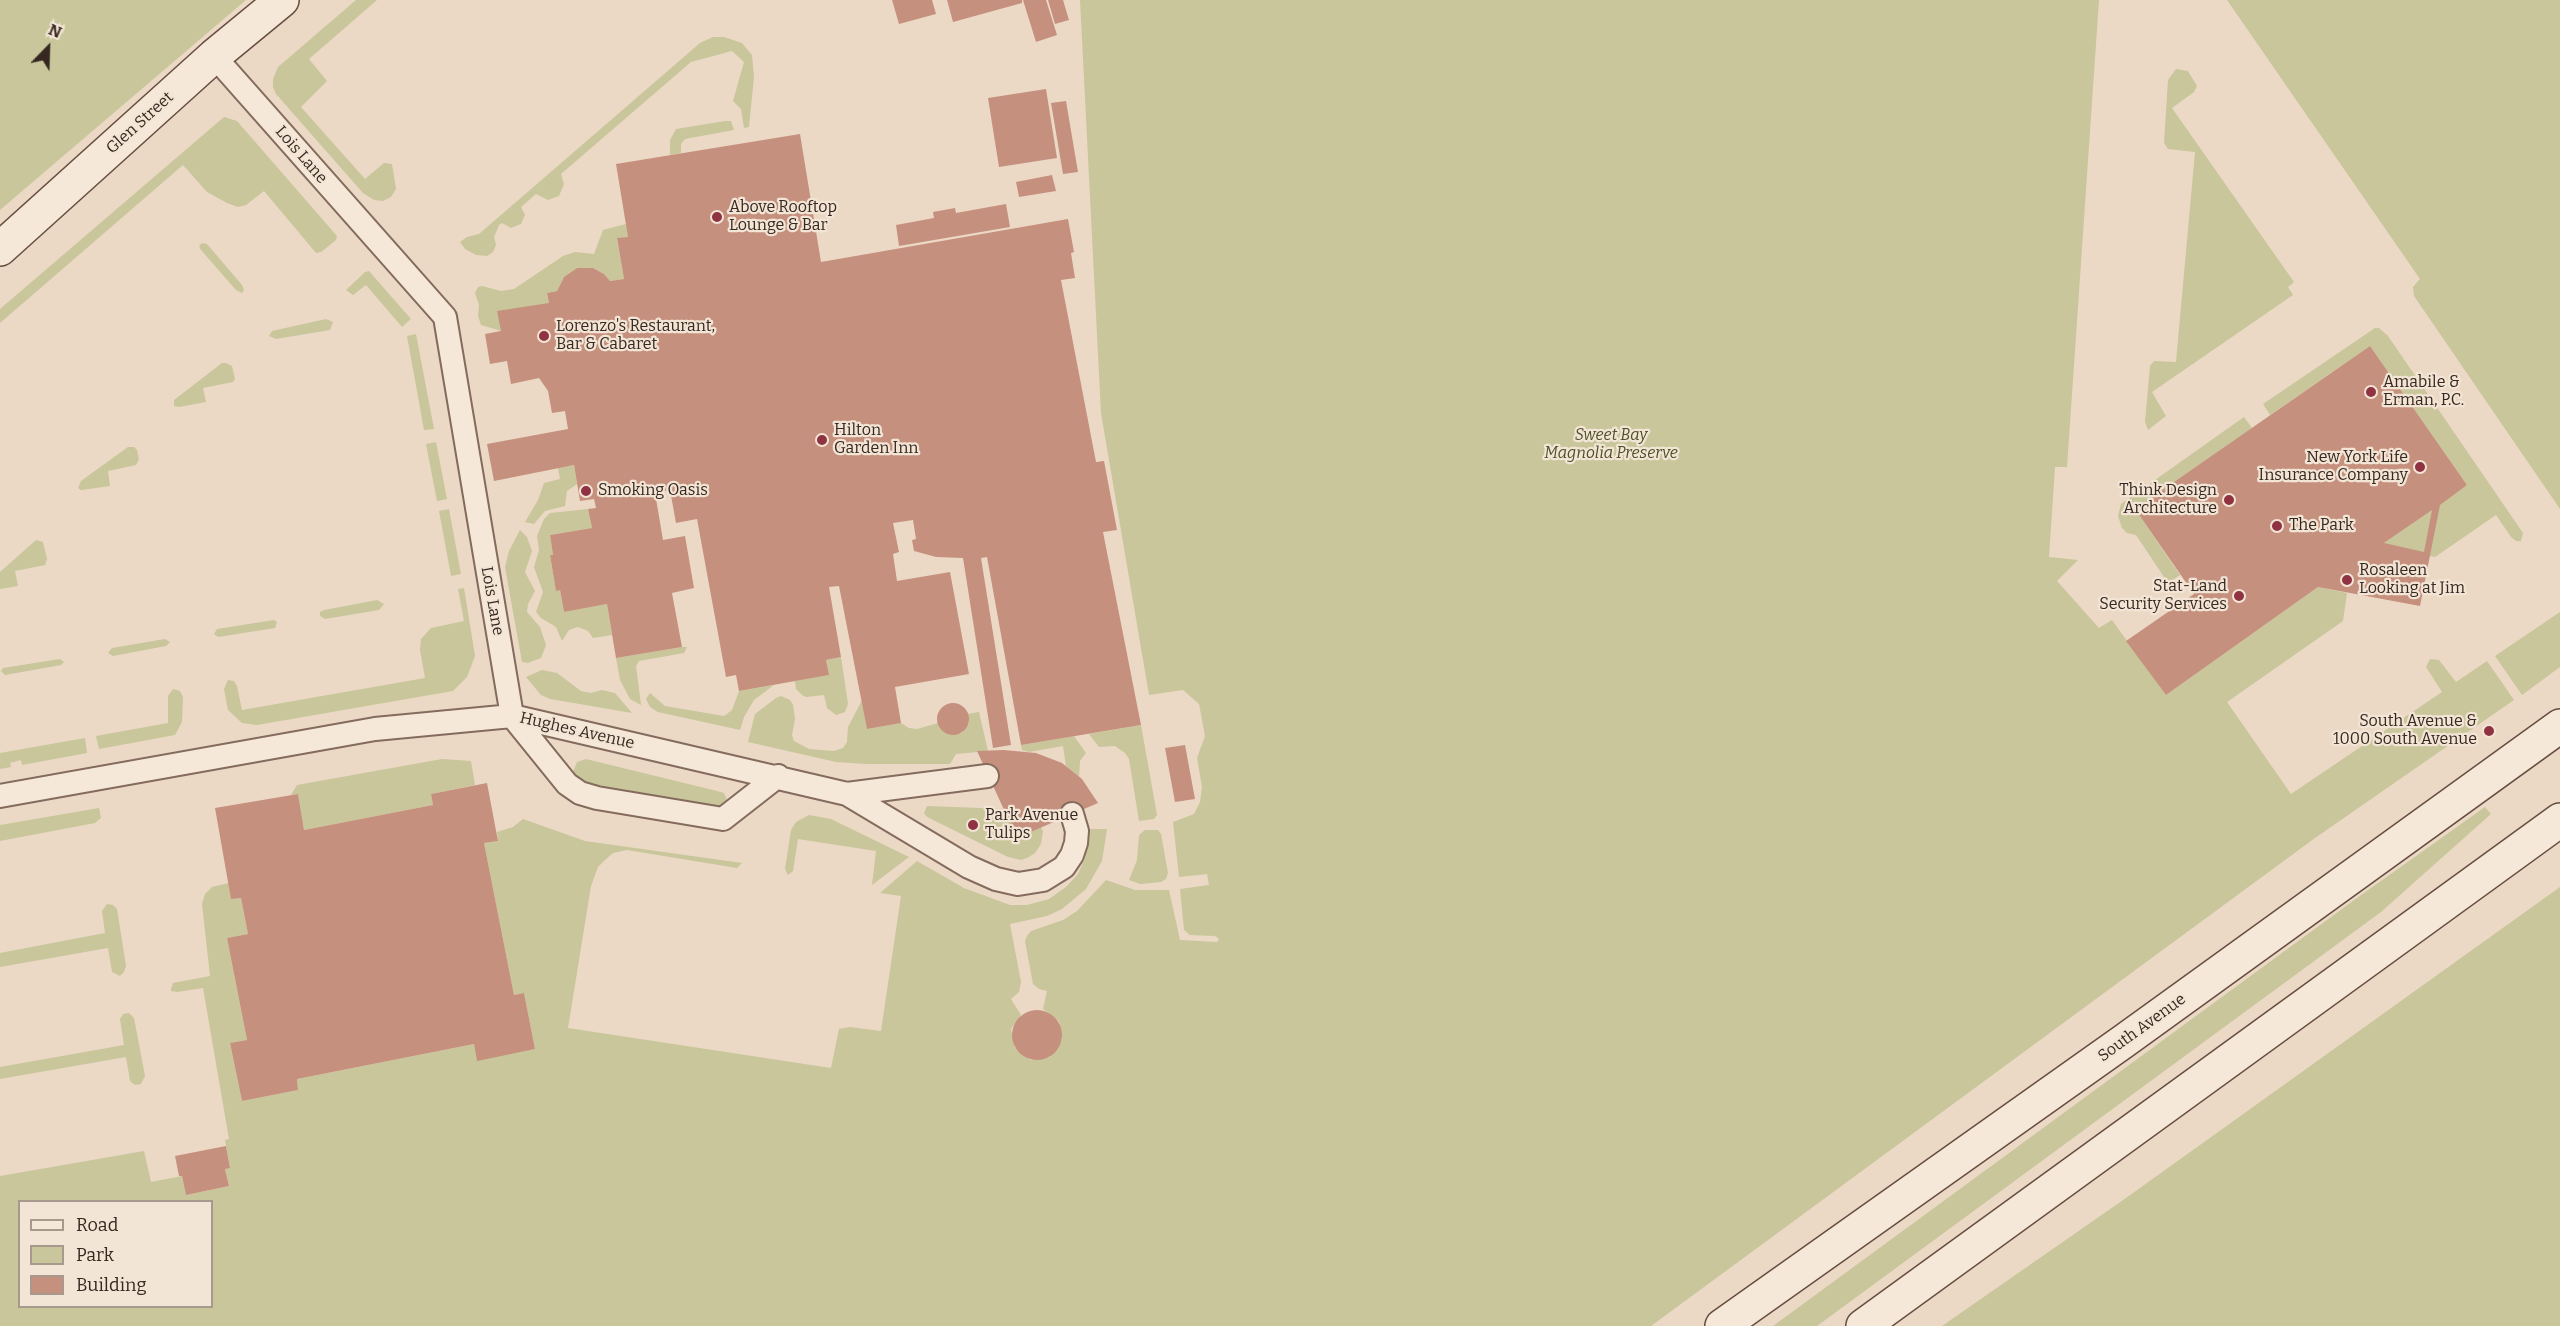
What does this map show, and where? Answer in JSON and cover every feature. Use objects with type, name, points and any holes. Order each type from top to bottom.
[{"type":"street","name":"Glen Street","points":[[0,249],[214,56],[282,0]]},
{"type":"street","name":"South Avenue","points":[[1722,1326],[2134,1034],[2560,726]]},
{"type":"street","points":[[1863,1326],[2560,820]]},
{"type":"lane","name":"Lois Lane","points":[[214,56],[444,317],[512,716]]},
{"type":"lane","name":"Hughes Avenue","points":[[512,716],[567,784],[580,793],[597,798],[723,819],[778,776]]},
{"type":"lane","name":"Hughes Avenue","points":[[512,716],[778,776],[847,794],[969,867],[996,879],[1018,884],[1043,880],[1064,867],[1076,843],[1077,831],[1072,814]]},
{"type":"lane","points":[[0,796],[375,729],[512,716]]},
{"type":"lane","name":"Hughes Avenue","points":[[847,794],[987,776]]},
{"type":"green space","points":[[0,0],[246,0],[0,210]]},
{"type":"green space","points":[[356,0],[377,0],[309,59],[327,81],[301,107],[365,179],[384,163],[392,164],[396,189],[391,197],[383,201],[374,200],[363,193],[276,94],[273,87],[273,79],[278,67]]},
{"type":"green space","name":"Sweet Bay Magnolia Preserve","points":[[1080,0],[2099,0],[2067,467],[2055,467],[2049,557],[2078,560],[2057,581],[2099,628],[2112,620],[2166,695],[2318,587],[2347,593],[2343,621],[2227,702],[2291,794],[2442,692],[2426,667],[2430,659],[2439,660],[2456,682],[2487,661],[2514,700],[2315,838],[1651,1326],[0,1326],[0,1176],[144,1151],[151,1182],[182,1176],[186,1195],[229,1186],[225,1169],[230,1167],[225,1140],[229,1139],[203,988],[171,991],[173,983],[210,976],[202,904],[205,894],[212,887],[229,883],[231,899],[241,898],[248,934],[227,938],[247,1040],[230,1043],[242,1101],[298,1090],[297,1079],[474,1044],[477,1060],[535,1049],[524,993],[514,995],[484,843],[498,841],[497,832],[513,827],[523,819],[585,841],[742,863],[737,868],[627,850],[613,853],[605,860],[598,867],[591,886],[568,1028],[831,1068],[839,1029],[850,1027],[881,1031],[901,896],[880,893],[917,861],[964,888],[1010,905],[1027,905],[1049,899],[1066,887],[1078,874],[1085,858],[1089,829],[1107,829],[1102,861],[1086,889],[1062,909],[1047,916],[1010,924],[1021,982],[1019,992],[1011,999],[1021,1015],[1011,1029],[1015,1048],[1031,1060],[1050,1057],[1062,1040],[1059,1021],[1043,1009],[1047,991],[1033,984],[1025,941],[1031,931],[1063,920],[1077,911],[1106,880],[1135,890],[1169,890],[1180,940],[1217,942],[1219,939],[1215,936],[1190,935],[1184,930],[1180,889],[1209,885],[1207,874],[1179,877],[1173,822],[1194,814],[1200,802],[1202,787],[1197,758],[1205,736],[1199,704],[1183,690],[1149,695],[1101,413]]},
{"type":"green space","points":[[2227,0],[2560,0],[2560,509],[2414,296],[2413,287],[2420,279]]},
{"type":"green space","points":[[713,37],[724,37],[742,43],[752,55],[754,77],[749,127],[744,128],[741,109],[733,101],[744,62],[732,51],[691,62],[561,174],[564,184],[559,196],[548,200],[536,194],[521,207],[525,215],[521,224],[511,228],[502,223],[499,225],[494,237],[496,245],[493,252],[487,256],[476,255],[465,249],[460,242],[467,237],[479,234],[700,43]]},
{"type":"green space","points":[[2176,69],[2188,71],[2197,86],[2194,92],[2172,108],[2294,282],[2288,287],[2293,295],[2152,392],[2166,416],[2148,430],[2145,422],[2150,366],[2154,361],[2176,362],[2195,152],[2168,149],[2164,143],[2168,80]]},
{"type":"green space","points":[[224,117],[237,121],[337,236],[336,240],[321,252],[316,253],[264,191],[246,205],[238,207],[207,192],[183,165],[0,323],[0,309]]},
{"type":"green space","points":[[731,121],[734,130],[685,139],[681,144],[681,153],[670,155],[670,140],[676,129]]},
{"type":"green space","points":[[626,224],[628,237],[617,239],[624,279],[610,281],[604,274],[593,268],[577,268],[564,277],[557,291],[547,293],[549,303],[501,331],[481,325],[475,293],[478,287],[501,291],[514,289],[563,256],[575,252],[594,254],[603,230]]},
{"type":"green space","points":[[202,243],[207,244],[242,285],[244,290],[242,293],[236,290],[201,250],[199,246]]},
{"type":"green space","points":[[369,271],[411,319],[402,327],[366,285],[353,295],[346,290]]},
{"type":"green space","points":[[326,319],[333,322],[330,330],[276,339],[269,336],[272,331]]},
{"type":"green space","points":[[2375,328],[2379,328],[2388,336],[2523,533],[2521,541],[2516,541],[2511,537],[2496,515],[2435,557],[2380,546],[2467,485],[2370,346],[2270,415],[2263,404]]},
{"type":"green space","points":[[416,334],[434,429],[424,430],[407,336]]},
{"type":"green space","points":[[222,363],[232,366],[235,379],[233,382],[203,388],[206,402],[174,406],[174,400]]},
{"type":"green space","points":[[2244,417],[2252,428],[2135,509],[2180,575],[2168,583],[2136,535],[2127,533],[2122,528],[2118,516],[2121,504]]},
{"type":"green space","points":[[436,442],[447,499],[437,501],[426,444]]},
{"type":"green space","points":[[128,447],[134,447],[137,450],[139,459],[136,465],[108,471],[110,486],[81,490],[78,488],[81,481]]},
{"type":"green space","points":[[574,465],[577,484],[567,491],[565,506],[545,511],[534,524],[525,522],[538,500],[544,483],[560,479],[558,468]]},
{"type":"green space","points":[[449,509],[461,574],[451,576],[439,511]]},
{"type":"green space","points":[[588,509],[592,528],[550,535],[553,555],[550,556],[556,590],[560,590],[564,612],[607,604],[612,635],[593,638],[588,631],[578,627],[569,630],[562,641],[556,627],[536,612],[543,592],[534,567],[539,550],[537,536],[544,519],[550,513]]},
{"type":"green space","points":[[520,530],[527,537],[532,551],[525,572],[535,591],[528,604],[527,612],[540,627],[546,645],[541,658],[528,663],[522,662],[505,567],[509,551]]},
{"type":"green space","points":[[36,540],[43,542],[47,559],[45,565],[15,571],[18,586],[0,589],[0,572]]},
{"type":"green space","points":[[464,588],[475,656],[467,677],[453,691],[257,725],[242,723],[228,710],[224,689],[228,680],[234,681],[237,686],[242,710],[425,678],[420,650],[421,639],[431,628],[464,621],[458,589]]},
{"type":"green space","points":[[377,600],[384,604],[379,610],[325,619],[320,616],[320,612],[324,610]]},
{"type":"green space","points":[[2560,612],[2560,667],[2522,695],[2495,656]]},
{"type":"green space","points":[[274,620],[277,622],[275,628],[218,637],[214,634],[217,629]]},
{"type":"green space","points":[[165,639],[170,642],[166,646],[113,656],[108,653],[112,648]]},
{"type":"green space","points":[[687,647],[684,653],[639,661],[636,666],[641,705],[630,699],[620,680],[616,658]]},
{"type":"green space","points":[[841,657],[848,704],[845,712],[836,715],[827,708],[824,695],[806,697],[796,689],[795,681],[828,675],[826,660]]},
{"type":"green space","points":[[60,659],[64,662],[61,665],[5,675],[1,671],[3,668]]},
{"type":"green space","points":[[542,670],[557,673],[581,691],[591,693],[602,690],[615,693],[632,713],[550,699],[541,695],[526,677]]},
{"type":"green space","points":[[774,685],[754,700],[744,717],[740,730],[658,712],[650,707],[646,699],[650,693],[665,706],[724,716],[732,710],[739,691]]},
{"type":"green space","points":[[173,689],[180,691],[183,697],[182,722],[175,735],[99,749],[96,736],[168,723],[168,696]]},
{"type":"green space","points":[[781,696],[790,700],[793,705],[795,719],[792,735],[794,741],[809,749],[834,751],[843,748],[847,742],[848,727],[862,700],[867,729],[901,723],[909,728],[917,729],[938,723],[940,729],[950,735],[962,733],[969,723],[967,714],[979,712],[988,751],[956,754],[950,764],[866,764],[836,762],[748,742],[755,714]]},
{"type":"green space","points":[[1141,725],[1157,815],[1154,819],[1139,821],[1129,759],[1115,746],[1099,747],[1089,734]]},
{"type":"green space","points":[[1074,736],[1086,753],[1080,761],[1079,777],[1066,766],[1063,746],[1029,752],[1022,750],[1021,745]]},
{"type":"green space","points":[[85,738],[87,753],[22,765],[21,760],[10,763],[11,767],[0,769],[0,753]]},
{"type":"green space","points":[[442,759],[471,761],[475,785],[431,794],[433,805],[304,830],[298,794],[291,795],[297,785]]},
{"type":"green space","points":[[586,759],[724,793],[727,800],[720,807],[585,785],[573,772],[577,762]]},
{"type":"green space","points":[[927,806],[1007,809],[1038,822],[1043,831],[1041,844],[1029,857],[1021,860],[1008,857],[927,817],[924,813]]},
{"type":"green space","points":[[2485,807],[2491,814],[2381,912],[1817,1326],[1773,1326],[2357,898]]},
{"type":"green space","points":[[99,808],[101,818],[95,823],[0,841],[0,825]]},
{"type":"green space","points":[[809,815],[831,819],[909,857],[872,885],[876,851],[798,839],[793,871],[788,875],[785,869],[791,830],[796,822]]},
{"type":"green space","points":[[1145,830],[1158,830],[1161,834],[1168,873],[1166,879],[1161,882],[1140,884],[1129,880],[1137,860],[1139,835]]},
{"type":"green space","points":[[2560,887],[2560,1326],[1942,1326],[2126,1198]]},
{"type":"green space","points":[[107,904],[117,909],[126,966],[120,976],[112,972],[108,948],[0,967],[0,953],[105,933],[102,911]]},
{"type":"green space","points":[[129,1013],[134,1018],[145,1076],[141,1084],[135,1085],[130,1081],[126,1057],[0,1079],[0,1067],[124,1045],[120,1019],[123,1014]]},
{"type":"building","points":[[892,0],[932,0],[936,14],[899,24]]},
{"type":"building","points":[[947,0],[1022,0],[1022,3],[953,22]]},
{"type":"building","points":[[1023,0],[1046,0],[1057,35],[1036,42]]},
{"type":"building","points":[[1048,0],[1063,0],[1069,20],[1055,24]]},
{"type":"building","points":[[1046,89],[1057,158],[999,167],[988,98]]},
{"type":"building","points":[[1066,101],[1078,172],[1063,174],[1051,103]]},
{"type":"building","name":"Hilton Garden Inn","points":[[800,134],[821,262],[1068,219],[1074,252],[1071,253],[1075,278],[1061,280],[1096,462],[1104,461],[1117,530],[1103,532],[1141,725],[1021,745],[987,557],[981,558],[1011,745],[993,748],[963,558],[936,557],[914,551],[912,540],[916,539],[913,520],[893,523],[899,552],[893,554],[897,581],[950,572],[969,674],[895,687],[901,723],[867,729],[839,586],[829,587],[841,657],[826,660],[829,675],[739,691],[736,675],[726,677],[697,519],[676,523],[670,490],[655,493],[663,540],[685,536],[694,588],[672,593],[682,647],[616,658],[607,604],[564,612],[560,590],[556,591],[550,555],[553,555],[550,535],[592,528],[588,509],[596,508],[594,499],[580,501],[574,465],[494,481],[487,444],[568,429],[565,411],[552,413],[548,391],[539,378],[511,384],[507,361],[490,364],[485,334],[501,331],[497,311],[549,303],[547,293],[557,291],[564,277],[577,268],[593,268],[604,274],[610,281],[624,279],[617,238],[628,237],[616,164]]},
{"type":"building","points":[[1052,175],[1056,191],[1019,197],[1016,182]]},
{"type":"building","points":[[1006,204],[1010,227],[899,246],[896,225],[934,218],[933,212],[955,208],[956,213]]},
{"type":"building","name":"The Park","points":[[2370,346],[2467,485],[2440,505],[2420,606],[2318,587],[2166,695],[2126,641],[2194,594],[2135,509]],"holes":[[[2432,510],[2424,552],[2384,543]]]},
{"type":"building","points":[[953,703],[964,708],[969,719],[964,730],[953,735],[942,730],[937,719],[942,708]]},
{"type":"building","points":[[1185,745],[1195,799],[1175,802],[1165,748]]},
{"type":"building","points":[[1004,750],[1036,753],[1062,763],[1082,779],[1098,803],[1026,834],[1012,827],[977,751]]},
{"type":"building","points":[[487,783],[498,841],[484,843],[514,995],[524,993],[535,1049],[477,1061],[474,1044],[297,1079],[298,1090],[242,1101],[230,1043],[247,1040],[227,938],[248,934],[241,898],[231,899],[215,808],[298,794],[304,830],[433,805],[431,794]]},
{"type":"building","points":[[1037,1010],[1046,1012],[1057,1021],[1062,1035],[1060,1044],[1051,1055],[1037,1060],[1028,1058],[1017,1049],[1012,1035],[1014,1026],[1023,1015]]},
{"type":"building","points":[[226,1146],[230,1168],[225,1169],[229,1186],[186,1195],[175,1156]]},
{"type":"place","name":"Above Rooftop Lounge & Bar","points":[[717,217]]},
{"type":"place","name":"Lorenzo's Restaurant, Bar & Cabaret","points":[[544,336]]},
{"type":"place","name":"Amabile & Erman, P.C.","points":[[2371,392]]},
{"type":"place","name":"Hilton Garden Inn","points":[[822,440]]},
{"type":"place","name":"New York Life Insurance Company","points":[[2420,467]]},
{"type":"place","name":"Smoking Oasis","points":[[586,491]]},
{"type":"place","name":"Think Design Architecture","points":[[2229,500]]},
{"type":"place","name":"The Park","points":[[2277,526]]},
{"type":"place","name":"Rosaleen Looking at Jim","points":[[2347,580]]},
{"type":"place","name":"Stat-Land Security Services","points":[[2239,596]]},
{"type":"place","name":"South Avenue & 1000 South Avenue","points":[[2489,731]]},
{"type":"place","name":"Park Avenue Tulips","points":[[973,825]]}]
